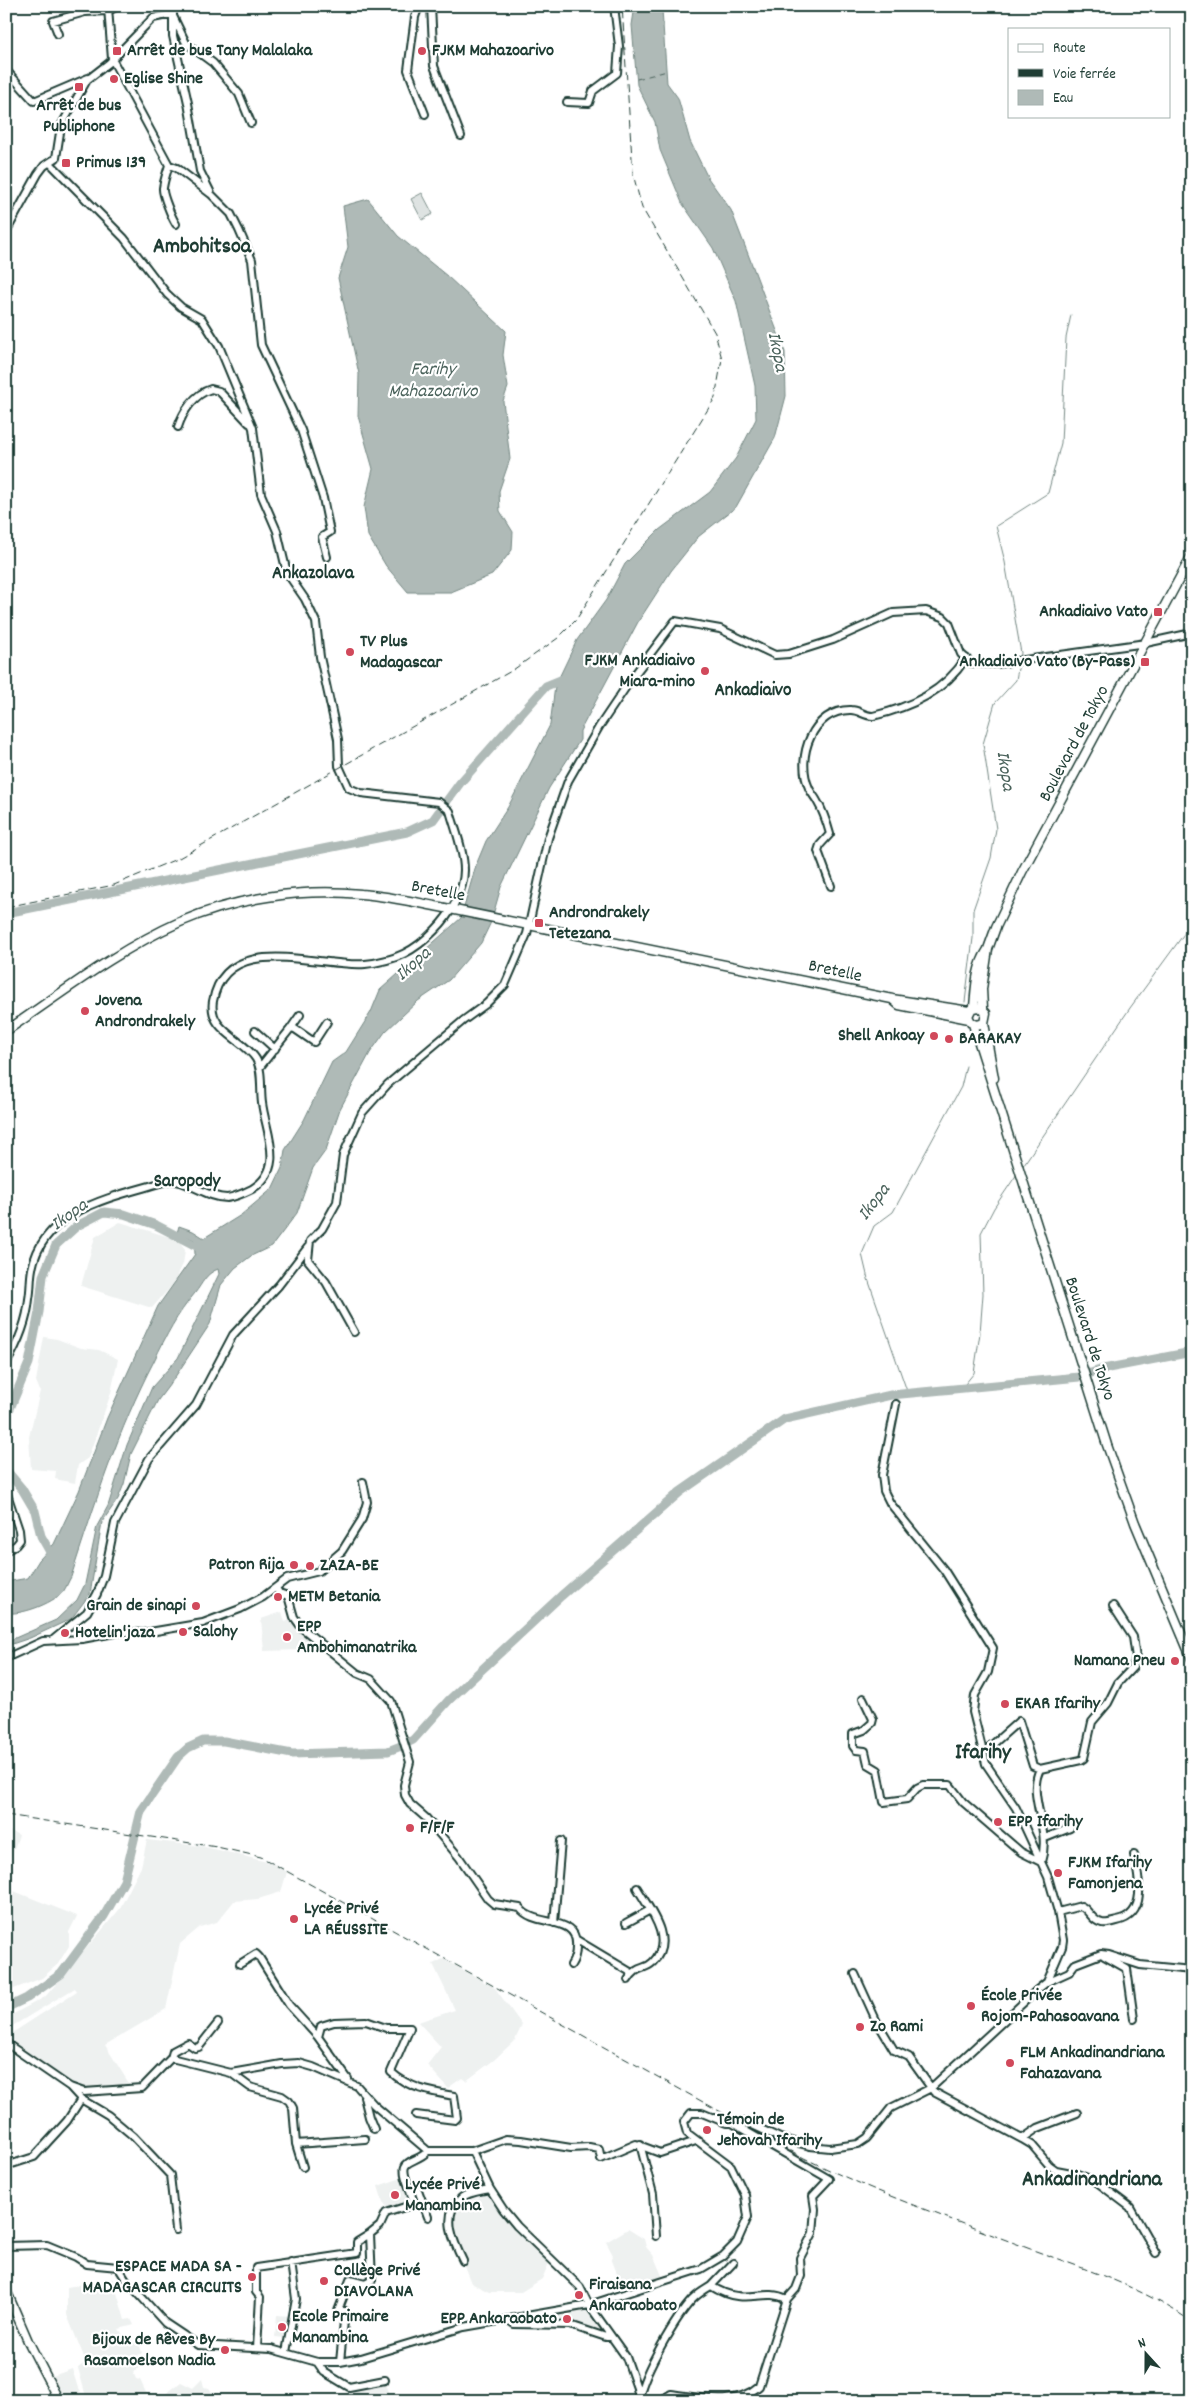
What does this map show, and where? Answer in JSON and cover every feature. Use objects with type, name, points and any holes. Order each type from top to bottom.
[{"type":"main road","name":"Boulevard de Tokyo","points":[[1192,555],[1022,872],[996,927],[988,949],[980,961],[977,974],[974,1014],[1002,1114],[1086,1380],[1134,1523],[1192,1659]]},
{"type":"main road","name":"Bretelle","points":[[6,1031],[138,943],[180,922],[224,907],[285,895],[330,892],[372,895],[453,910],[892,999],[900,1004],[974,1014]]},
{"type":"main road","points":[[974,1014],[987,1017],[984,1022],[977,1025],[974,1014]]},
{"type":"main road","points":[[984,1022],[995,1090]]},
{"type":"main road","points":[[6,2290],[28,2340],[59,2401]]},
{"type":"street","points":[[58,34],[54,21],[85,12],[118,6]]},
{"type":"street","points":[[419,6],[415,17],[408,70],[425,114]]},
{"type":"street","points":[[431,6],[434,66],[461,136]]},
{"type":"street","points":[[567,102],[589,103],[594,91],[617,73],[619,46],[614,6]]},
{"type":"street","points":[[108,8],[112,59],[169,165],[211,194],[231,214],[252,260],[261,345],[301,430],[323,498],[330,532],[322,537],[327,557]]},
{"type":"street","points":[[6,70],[34,101],[89,77],[109,63],[153,18],[173,9]]},
{"type":"street","points":[[173,9],[186,43],[213,64],[239,94],[251,123]]},
{"type":"street","points":[[173,9],[173,36],[188,103],[200,171],[211,194]]},
{"type":"street","points":[[6,232],[38,174],[44,166],[56,158],[61,126],[89,77]]},
{"type":"street","points":[[6,1364],[20,1335],[28,1310],[30,1280],[36,1255],[45,1241],[65,1219],[103,1200],[170,1180],[181,1181],[214,1196],[227,1198],[242,1194],[257,1186],[266,1177],[272,1163],[272,1151],[264,1116],[260,1067],[255,1058],[222,1028],[213,1010],[213,1002],[219,985],[235,966],[251,960],[293,957],[335,963],[367,964],[400,956],[420,946],[453,910],[464,870],[450,811],[447,806],[439,802],[361,793],[349,788],[339,766],[338,739],[320,657],[316,622],[305,599],[287,573],[277,531],[261,494],[253,428],[219,346],[206,323],[198,315],[181,307],[167,294],[124,238],[50,163]]},
{"type":"street","points":[[169,165],[162,190],[169,205],[168,212],[176,224]]},
{"type":"street","points":[[178,427],[182,413],[192,402],[211,389],[219,391],[253,428]]},
{"type":"street","points":[[308,1260],[310,1241],[322,1230],[337,1202],[343,1155],[362,1113],[388,1084],[464,1020],[486,1004],[505,985],[530,925],[548,838],[568,781],[599,727],[632,678],[675,621],[720,629],[775,654],[789,654],[833,640],[893,613],[926,611],[943,617],[948,623],[961,654],[971,663],[996,664],[1146,643],[1192,633]]},
{"type":"street","points":[[831,886],[818,851],[820,845],[830,834],[818,801],[809,788],[806,778],[805,756],[809,736],[820,722],[838,712],[852,710],[865,716],[873,716],[930,696],[956,674],[966,658]]},
{"type":"street","points":[[260,1067],[300,1015]]},
{"type":"street","points":[[291,1028],[314,1042],[326,1022]]},
{"type":"street","points":[[255,1032],[274,1049]]},
{"type":"street","points":[[54,1639],[87,1612],[97,1594],[104,1576],[116,1523],[149,1459],[196,1405],[234,1335],[279,1285],[308,1247],[308,1260],[326,1282],[354,1332]]},
{"type":"street","points":[[896,1404],[882,1475],[884,1491],[890,1503],[944,1570],[993,1648],[988,1672],[972,1704],[986,1764],[1016,1808],[1041,1862],[1058,1912],[1064,1940],[1047,1982]]},
{"type":"street","points":[[6,1658],[43,1641],[54,1639],[82,1639],[120,1632],[144,1633],[204,1623],[240,1609],[276,1588],[287,1579],[319,1571],[342,1552],[366,1509],[367,1502],[363,1482]]},
{"type":"street","points":[[6,1491],[20,1534],[20,1540],[6,1551]]},
{"type":"street","points":[[276,1588],[278,1594],[288,1596],[294,1617],[302,1628],[358,1673],[372,1679],[391,1701],[410,1762],[404,1785],[405,1795],[410,1804],[426,1818],[459,1857],[488,1899],[494,1904],[520,1908],[524,1914],[532,1918],[564,1925],[572,1930],[577,1940],[576,1957],[570,1965]]},
{"type":"street","points":[[983,1754],[1019,1721],[1030,1763],[1040,1769],[1084,1758],[1092,1722],[1108,1703],[1118,1683],[1133,1667],[1136,1658],[1133,1637],[1113,1606]]},
{"type":"street","points":[[68,1629],[70,1639]]},
{"type":"street","points":[[863,1698],[873,1719],[872,1723],[864,1730],[853,1734],[853,1746],[856,1750],[865,1750],[868,1764],[878,1770],[884,1802],[907,1799],[917,1788],[923,1785],[950,1785],[963,1802],[1021,1852],[1041,1862]]},
{"type":"street","points":[[1040,1769],[1034,1785],[1045,1838],[1041,1862]]},
{"type":"street","points":[[1045,1838],[1070,1828]]},
{"type":"street","points":[[554,1923],[561,1841]]},
{"type":"street","points":[[1058,1912],[1082,1906],[1095,1920],[1102,1923],[1129,1918],[1137,1905],[1139,1893],[1139,1879],[1134,1855]]},
{"type":"street","points":[[628,1980],[636,1969],[652,1963],[662,1949],[663,1940],[650,1910],[637,1888]]},
{"type":"street","points":[[626,1923],[650,1910]]},
{"type":"street","points":[[577,1940],[632,1973]]},
{"type":"street","points":[[240,1964],[256,1954],[289,2005],[318,2037],[345,2077],[357,2086],[364,2097],[428,2151],[472,2151],[506,2140],[521,2140],[571,2148],[589,2147],[599,2149],[601,2159],[628,2146],[640,2144],[660,2153],[696,2141]]},
{"type":"street","points":[[1101,1954],[1127,1969],[1134,2019]]},
{"type":"street","points":[[6,2246],[47,2244],[87,2264],[118,2267],[127,2281],[165,2323],[184,2338],[198,2345],[257,2348],[286,2352],[317,2362],[340,2362],[361,2358],[439,2333],[589,2305],[701,2269],[723,2256],[736,2242],[748,2218],[745,2195],[731,2166],[720,2156],[696,2141],[685,2128],[684,2122],[691,2113],[702,2113],[726,2123],[746,2122],[780,2138],[810,2146],[844,2147],[863,2142],[891,2108],[931,2088],[1047,1982],[1069,1972],[1075,1964],[1101,1954],[1140,1965],[1192,1970]]},
{"type":"street","points":[[855,1974],[876,2020],[894,2050],[909,2057],[931,2088],[972,2114],[1032,2145],[1049,2165],[1056,2170],[1077,2174],[1097,2182],[1130,2207],[1156,2253]]},
{"type":"street","points":[[318,2037],[321,2026],[334,2022],[366,2021],[386,2028],[410,2028],[390,2069],[391,2073],[407,2084],[435,2093],[453,2095],[457,2118],[455,2120],[434,2119],[416,2115]]},
{"type":"street","points":[[70,2087],[84,2092],[142,2088],[171,2058],[172,2051],[188,2043],[195,2048],[199,2047],[218,2023]]},
{"type":"street","points":[[6,2043],[70,2087],[81,2099],[108,2115],[133,2136],[170,2175],[176,2230]]},
{"type":"street","points":[[171,2058],[231,2073],[250,2087],[290,2100],[293,2108],[296,2144],[303,2167]]},
{"type":"street","points":[[231,2073],[299,2062],[357,2086]]},
{"type":"street","points":[[364,2097],[374,2129]]},
{"type":"street","points":[[6,2166],[34,2157],[68,2121],[81,2099]]},
{"type":"street","points":[[1022,2139],[1038,2128],[1077,2113]]},
{"type":"street","points":[[660,2401],[671,2394],[737,2400],[750,2396],[759,2386],[787,2299],[796,2289],[801,2276],[800,2258],[813,2232],[815,2209],[813,2196],[829,2179],[732,2123]]},
{"type":"street","points":[[296,2144],[365,2138]]},
{"type":"street","points":[[640,2144],[653,2194],[656,2236]]},
{"type":"street","points":[[257,2348],[260,2297],[256,2292],[256,2268],[356,2253],[357,2242],[380,2226],[386,2213],[410,2204],[413,2200],[403,2170],[412,2159],[422,2157],[428,2151]]},
{"type":"street","points":[[472,2151],[490,2189],[517,2226],[580,2287],[589,2305],[626,2357],[638,2388],[639,2400]]},
{"type":"street","points":[[409,2187],[418,2190],[428,2217]]},
{"type":"street","points":[[463,2261],[452,2238],[450,2212],[465,2195],[490,2189]]},
{"type":"street","points":[[340,2362],[345,2311],[338,2311],[350,2280],[365,2284],[372,2280],[370,2234]]},
{"type":"street","points":[[286,2352],[296,2299],[290,2262]]},
{"type":"street","points":[[639,2400],[647,2374],[681,2314],[692,2301],[711,2286],[733,2263]]},
{"type":"street","points":[[711,2286],[723,2293],[738,2297],[763,2293],[779,2295],[787,2299]]},
{"type":"street","points":[[507,2319],[514,2324],[570,2325],[611,2337]]},
{"type":"street","points":[[317,2362],[324,2372],[349,2387],[385,2380]]},
{"type":"shaded area","points":[[422,193],[433,214],[422,220],[411,199]]},
{"type":"shaded area","points":[[120,1222],[179,1240],[185,1250],[183,1264],[173,1284],[152,1308],[81,1286],[95,1237]]},
{"type":"shaded area","points":[[44,1337],[57,1339],[81,1348],[99,1350],[118,1359],[111,1393],[88,1458],[78,1465],[75,1483],[55,1479],[56,1471],[31,1469],[29,1437],[40,1391],[36,1381]]},
{"type":"shaded area","name":"EPP Ambohimanatrika","points":[[282,1612],[285,1622],[293,1619],[322,1644],[300,1647],[300,1650],[264,1651],[261,1619]]},
{"type":"shaded area","points":[[6,1829],[19,1835],[6,1872]]},
{"type":"shaded area","points":[[147,1840],[200,1846],[223,1851],[275,1864],[287,1872],[281,1892],[258,1899],[234,1901],[217,1922],[200,1927],[180,1944],[166,2009],[105,2045],[130,2085],[78,2088],[6,2043],[6,2037],[77,1991],[75,1988],[6,2030],[6,2018],[45,1997],[119,1910],[141,1867]]},
{"type":"shaded area","points":[[6,1888],[77,1916],[69,1932],[69,1946],[58,1964],[42,1978],[6,1992]]},
{"type":"shaded area","points":[[443,1959],[495,1988],[522,2025],[515,2040],[494,2060],[466,2081],[462,2078],[448,2088],[427,2065],[441,2047],[418,2022],[455,2010],[433,1964]]},
{"type":"shaded area","name":"Lycée Privé Manambina","points":[[402,2178],[410,2203],[389,2209],[383,2202],[378,2186]]},
{"type":"shaded area","points":[[489,2194],[549,2263],[542,2279],[521,2292],[489,2292],[471,2283],[453,2239],[451,2213],[459,2204]]},
{"type":"shaded area","points":[[628,2229],[644,2239],[646,2247],[653,2255],[664,2280],[624,2291],[611,2258],[613,2255],[606,2242]]},
{"type":"shaded area","points":[[113,2279],[125,2320],[131,2319],[134,2325],[119,2329],[129,2344],[139,2343],[142,2353],[138,2355],[141,2367],[133,2372],[136,2379],[140,2380],[150,2401],[114,2401],[109,2395],[87,2400],[78,2368],[86,2362],[67,2315],[67,2287]]},
{"type":"shaded area","name":"EPP Ankaraobato","points":[[587,2308],[607,2335],[538,2322],[539,2316]]},
{"type":"shaded area","name":"Ecole Primaire Manambina","points":[[277,2315],[290,2316],[286,2338],[275,2337]]},
{"type":"shaded area","points":[[72,2369],[81,2392],[65,2401],[50,2377]]},
{"type":"shaded area","points":[[202,2379],[204,2387],[209,2388],[218,2401],[157,2401],[181,2382],[193,2388]]},
{"type":"shaded area","points":[[384,2382],[392,2401],[353,2401],[346,2390]]},
{"type":"water","points":[[635,6],[665,6],[662,10],[667,83],[678,98],[690,141],[708,178],[731,210],[785,352],[786,396],[775,438],[736,507],[698,537],[671,571],[638,622],[580,731],[580,740],[549,788],[501,887],[491,922],[481,943],[449,980],[418,1001],[385,1032],[370,1053],[340,1109],[326,1150],[313,1168],[297,1213],[272,1246],[251,1256],[235,1268],[221,1285],[210,1324],[158,1400],[131,1454],[124,1484],[118,1499],[102,1522],[90,1594],[71,1619],[30,1638],[6,1646],[6,1642],[56,1620],[77,1600],[85,1584],[97,1526],[108,1506],[127,1445],[152,1387],[178,1358],[219,1274],[218,1269],[207,1276],[182,1310],[141,1387],[118,1440],[71,1577],[63,1592],[51,1601],[36,1608],[6,1613],[6,1582],[28,1578],[39,1560],[54,1544],[79,1491],[107,1418],[158,1306],[195,1254],[194,1240],[177,1233],[179,1226],[193,1231],[204,1238],[241,1215],[272,1189],[282,1168],[285,1150],[304,1120],[332,1062],[346,1052],[371,1012],[380,990],[461,918],[476,865],[486,841],[508,807],[550,725],[555,686],[577,640],[606,600],[625,564],[659,530],[710,492],[736,458],[756,419],[755,386],[736,301],[713,248],[682,203],[660,150],[655,122],[637,85],[632,25]]},
{"type":"water","name":"Farihy Mahazoarivo","points":[[368,199],[398,236],[447,276],[506,331],[503,355],[508,387],[503,401],[510,459],[499,491],[500,511],[513,532],[512,550],[492,575],[451,592],[408,592],[386,566],[368,536],[364,507],[373,469],[358,416],[359,374],[338,278],[348,247],[343,206]]},
{"type":"waterway","name":"Ikopa","points":[[1020,659],[1021,653],[1005,562],[996,526],[1048,493],[1061,443],[1066,338],[1071,315]]},
{"type":"waterway","name":"Ikopa","points":[[965,1002],[973,938],[973,910],[991,858],[996,829],[983,744],[995,703],[1016,680],[1019,663]]},
{"type":"waterway","name":"Ikopa","points":[[6,913],[407,832],[433,820],[460,783],[546,686],[568,677]]},
{"type":"waterway","points":[[1022,1167],[1130,1008],[1192,923]]},
{"type":"waterway","name":"Ikopa","points":[[908,1394],[868,1279],[862,1254],[874,1226],[893,1212],[961,1087],[966,1066]]},
{"type":"waterway","points":[[961,1389],[974,1373],[980,1333],[983,1294],[981,1233],[994,1208],[1017,1174]]},
{"type":"waterway","name":"Ikopa","points":[[6,1418],[29,1363],[39,1312],[43,1276],[56,1245],[77,1226],[104,1212],[124,1214],[156,1225],[204,1250]]},
{"type":"waterway","points":[[6,2008],[27,1998],[61,1974],[104,1916],[124,1881],[141,1811],[178,1757],[188,1748],[203,1741],[224,1741],[292,1754],[388,1751],[413,1740],[449,1700],[561,1596],[680,1492],[785,1419],[891,1395],[1079,1377],[1103,1369],[1192,1352]]},
{"type":"waterway","name":"Ikopa","points":[[6,1470],[22,1489],[35,1511],[41,1536],[54,1559]]},
{"type":"ferry route","points":[[637,79],[667,71]]},
{"type":"railway","points":[[6,907],[114,885],[179,858],[513,670],[558,638],[576,620],[715,398],[722,359],[715,333],[642,208],[633,174],[622,6]]},
{"type":"railway","points":[[6,1815],[217,1847],[261,1857],[804,2158],[917,2207],[1115,2281],[1155,2299],[1192,2322]]},
{"type":"place","name":"Arrêt de bus Tany Malalaka","points":[[117,51]]},
{"type":"place","name":"FJKM Mahazoarivo","points":[[422,51]]},
{"type":"place","name":"Eglise Shine","points":[[114,79]]},
{"type":"place","name":"Arrêt de bus Publiphone","points":[[79,87]]},
{"type":"place","name":"Primus 139","points":[[66,163]]},
{"type":"place","name":"Ankadiaivo Vato","points":[[1158,612]]},
{"type":"place","name":"TV Plus Madagascar","points":[[350,652]]},
{"type":"place","name":"Ankadiaivo Vato (By-Pass)","points":[[1145,662]]},
{"type":"place","name":"FJKM Ankadiaivo Miara-mino","points":[[705,671]]},
{"type":"place","name":"Androndrakely Tetezana","points":[[539,923]]},
{"type":"place","name":"Jovena Androndrakely","points":[[85,1011]]},
{"type":"place","name":"Shell Ankoay","points":[[934,1036]]},
{"type":"place","name":"BARAKAY","points":[[949,1039]]},
{"type":"place","name":"Patron Rija","points":[[294,1565]]},
{"type":"place","name":"ZAZA-BE","points":[[310,1566]]},
{"type":"place","name":"METM Betania","points":[[278,1597]]},
{"type":"place","name":"Grain de sinapi","points":[[196,1606]]},
{"type":"place","name":"Salohy","points":[[183,1632]]},
{"type":"place","name":"Hotelin'jaza","points":[[65,1633]]},
{"type":"place","name":"EPP Ambohimanatrika","points":[[287,1637]]},
{"type":"place","name":"Namana Pneu","points":[[1175,1661]]},
{"type":"place","name":"EKAR Ifarihy","points":[[1005,1704]]},
{"type":"place","name":"EPP Ifarihy","points":[[998,1822]]},
{"type":"place","name":"F/F/F","points":[[410,1828]]},
{"type":"place","name":"FJKM Ifarihy Famonjena","points":[[1058,1873]]},
{"type":"place","name":"Lycée Privé LA RÉUSSITE","points":[[294,1919]]},
{"type":"place","name":"École Privée Rojom-Pahasoavana","points":[[971,2006]]},
{"type":"place","name":"Zo Rami","points":[[860,2027]]},
{"type":"place","name":"FLM Ankadinandriana Fahazavana","points":[[1010,2063]]},
{"type":"place","name":"Témoin de Jehovah Ifarihy","points":[[707,2130]]},
{"type":"place","name":"Lycée Privé Manambina","points":[[395,2195]]},
{"type":"place","name":"ESPACE MADA SA - MADAGASCAR CIRCUITS","points":[[252,2277]]},
{"type":"place","name":"Collège Privé DIAVOLANA","points":[[324,2281]]},
{"type":"place","name":"Firaisana Ankaraobato","points":[[579,2295]]},
{"type":"place","name":"EPP Ankaraobato","points":[[567,2319]]},
{"type":"place","name":"Ecole Primaire Manambina","points":[[282,2327]]},
{"type":"place","name":"Bijoux de Rêves By Rasamoelson Nadia","points":[[225,2350]]},
{"type":"district","name":"Ambohitsoa","points":[[202,247]]},
{"type":"district","name":"Ankazolava","points":[[313,574]]},
{"type":"district","name":"Ankadiaivo","points":[[753,691]]},
{"type":"district","name":"Saropody","points":[[187,1182]]},
{"type":"district","name":"Ifarihy","points":[[983,1753]]},
{"type":"district","name":"Ankadinandriana","points":[[1092,2180]]}]
